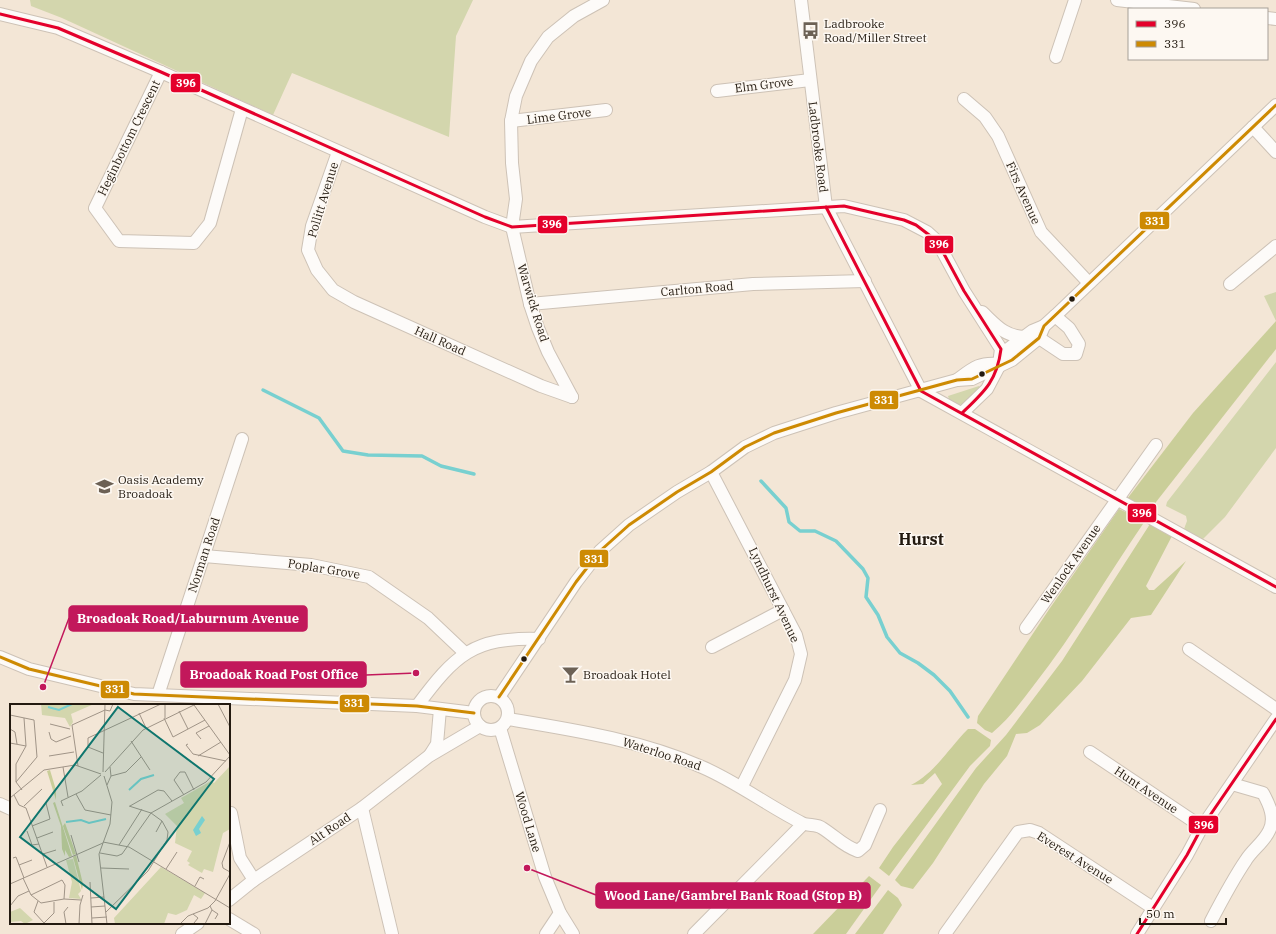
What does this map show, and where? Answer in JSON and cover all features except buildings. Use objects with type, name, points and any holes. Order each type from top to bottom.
[{"type":"street","points":[[512,227],[516,198],[512,163],[511,122],[516,96],[531,61],[548,37],[574,16],[603,0]]},
{"type":"street","name":"Ladbrooke Road","points":[[801,0],[826,207],[921,391]]},
{"type":"street","points":[[1056,57],[1075,0]]},
{"type":"street","points":[[1117,0],[1185,8]]},
{"type":"street","points":[[0,14],[58,28],[161,72],[485,217],[512,227],[844,206],[904,220],[927,232],[943,251],[972,304],[1001,349],[999,364]]},
{"type":"street","name":"Heginbottom Crescent","points":[[161,72],[95,208],[119,241],[194,243],[210,223],[242,108]]},
{"type":"street","name":"Elm Grove","points":[[717,91],[810,80]]},
{"type":"street","name":"Firs Avenue","points":[[964,99],[985,117],[998,136],[1041,232],[1089,283]]},
{"type":"street","points":[[962,413],[986,389],[1008,349],[1024,337],[1044,326],[1055,316],[1276,105]]},
{"type":"street","name":"Lime Grove","points":[[511,122],[606,110]]},
{"type":"street","points":[[1253,127],[1276,152]]},
{"type":"street","name":"Pollitt Avenue","points":[[317,270],[308,250],[312,226],[338,152]]},
{"type":"street","name":"Warwick Road","points":[[512,227],[530,304],[548,352],[572,397]]},
{"type":"street","points":[[1230,284],[1276,246]]},
{"type":"street","name":"Hall Road","points":[[317,270],[333,290],[354,302],[541,386],[572,397]]},
{"type":"street","name":"Carlton Road","points":[[530,304],[753,284],[865,281]]},
{"type":"street","points":[[972,304],[1003,332],[1013,337],[1024,337]]},
{"type":"street","points":[[1039,338],[1063,354],[1076,354],[1079,344],[1069,328],[1055,316]]},
{"type":"street","points":[[499,697],[576,582],[600,551],[629,525],[677,492],[711,472],[745,447],[774,434],[836,413],[957,380],[972,379],[989,372],[999,364],[1012,360],[1039,338],[1044,326]]},
{"type":"street","points":[[921,391],[1276,587]]},
{"type":"street","name":"Norman Road","points":[[158,695],[242,439]]},
{"type":"street","name":"Wenlock Avenue","points":[[1026,628],[1119,501],[1156,445]]},
{"type":"street","name":"Lyndhurst Avenue","points":[[711,472],[796,635],[801,654],[795,680],[742,786]]},
{"type":"street","name":"Poplar Grove","points":[[204,556],[311,565],[369,577],[428,618],[465,653]]},
{"type":"street","points":[[712,647],[783,610]]},
{"type":"street","points":[[418,706],[440,677],[465,653],[503,640],[539,639]]},
{"type":"street","points":[[1189,650],[1276,709]]},
{"type":"street","points":[[1,661],[134,694],[418,706],[474,713]]},
{"type":"street","points":[[488,696],[499,697],[509,709],[504,724],[490,730],[480,726],[474,713],[478,702],[482,698],[488,696]]},
{"type":"street","name":"Alt Road","points":[[429,756],[437,744],[440,709]]},
{"type":"street","points":[[1137,934],[1202,827],[1276,719]]},
{"type":"street","name":"Waterloo Road","points":[[504,724],[584,731],[648,747],[701,767],[742,786],[803,824]]},
{"type":"street","name":"Wood Lane","points":[[504,724],[545,877],[560,913],[574,934]]},
{"type":"street","name":"Alt Road","points":[[230,899],[254,880],[362,808],[429,756],[480,726]]},
{"type":"street","name":"Hunt Avenue","points":[[1090,752],[1202,827]]},
{"type":"street","points":[[1211,921],[1226,891],[1247,858],[1270,831],[1272,819],[1270,804],[1263,793],[1232,784]]},
{"type":"street","points":[[0,804],[10,809]]},
{"type":"street","points":[[362,808],[392,934]]},
{"type":"street","points":[[694,934],[803,824],[821,827],[848,847],[858,851],[865,845],[880,810]]},
{"type":"street","points":[[231,813],[240,858],[254,880]]},
{"type":"street","name":"Everest Avenue","points":[[945,934],[1018,832],[1023,830],[1039,833],[1153,908]]},
{"type":"street","points":[[546,934],[560,913]]},
{"type":"street","points":[[230,920],[254,934]]},
{"type":"street","points":[[182,934],[197,924]]},
{"type":"green space","points":[[30,0],[473,0],[456,36],[449,137],[292,73],[273,115],[62,18],[31,6]]},
{"type":"green space","points":[[1276,292],[1276,321],[1264,296]]},
{"type":"green space","points":[[1276,321],[1276,349],[1149,511],[1127,499],[1193,413]]},
{"type":"green space","points":[[1276,362],[1276,448],[1225,517],[1202,540],[1184,529],[1187,521],[1186,516],[1166,506],[1167,502]]},
{"type":"green space","points":[[979,386],[981,388],[963,404],[959,405],[949,399],[948,396]]},
{"type":"green space","points":[[1119,509],[1145,521],[1077,625],[1024,698],[992,733],[985,730],[977,723],[978,716],[1050,608]]},
{"type":"green space","points":[[1150,524],[1172,536],[1146,586],[1149,590],[1154,590],[1186,561],[1151,615],[1131,618],[1082,681],[1040,725],[1027,733],[1016,734],[1007,756],[984,784],[933,863],[913,889],[901,886],[895,880],[976,768],[1006,735],[1062,661]]},
{"type":"green space","points":[[968,729],[975,729],[991,740],[990,746],[970,766],[889,876],[879,868],[893,847],[942,784],[935,773],[923,784],[911,785],[928,774]]},
{"type":"green space","points":[[869,876],[881,885],[846,934],[813,934]]},
{"type":"green space","points":[[888,890],[898,898],[902,905],[883,934],[855,934]]},
{"type":"waterway","points":[[263,390],[319,418],[343,451],[368,455],[422,456],[441,466],[474,474]]},
{"type":"waterway","points":[[761,481],[786,508],[789,522],[800,531],[815,531],[836,541],[863,569],[868,578],[866,597],[878,615],[887,637],[900,653],[918,663],[934,675],[950,691],[968,717]]},
{"type":"transit line","name":"396","points":[[0,14],[58,28],[161,72],[485,217],[512,227],[844,206],[904,220],[916,225],[937,241],[964,291],[1001,349],[993,378],[977,399],[962,413]]},
{"type":"transit line","name":"331","points":[[499,697],[576,582],[600,551],[629,525],[677,492],[711,472],[745,447],[774,433],[836,413],[957,380],[972,379],[1012,360],[1039,338],[1044,326],[1276,105]]},
{"type":"transit line","name":"396","points":[[826,207],[921,391],[1276,587]]},
{"type":"transit line","name":"331","points":[[0,657],[29,669],[134,694],[417,706],[474,713]]},
{"type":"transit line","name":"396","points":[[1137,934],[1187,855],[1202,827],[1276,719]]},
{"type":"place","name":"Ladbrooke Road/Miller Street","points":[[811,31]]},
{"type":"place","name":"Oasis Academy Broadoak","points":[[105,487]]},
{"type":"place","name":"Broadoak Road Post Office","points":[[416,673]]},
{"type":"place","name":"Broadoak Hotel","points":[[570,675]]},
{"type":"place","name":"Broadoak Road/Laburnum Avenue","points":[[43,687]]},
{"type":"place","name":"Wood Lane/Gambrel Bank Road (Stop B)","points":[[527,868]]},
{"type":"district","name":"Hurst","points":[[921,539]]}]
